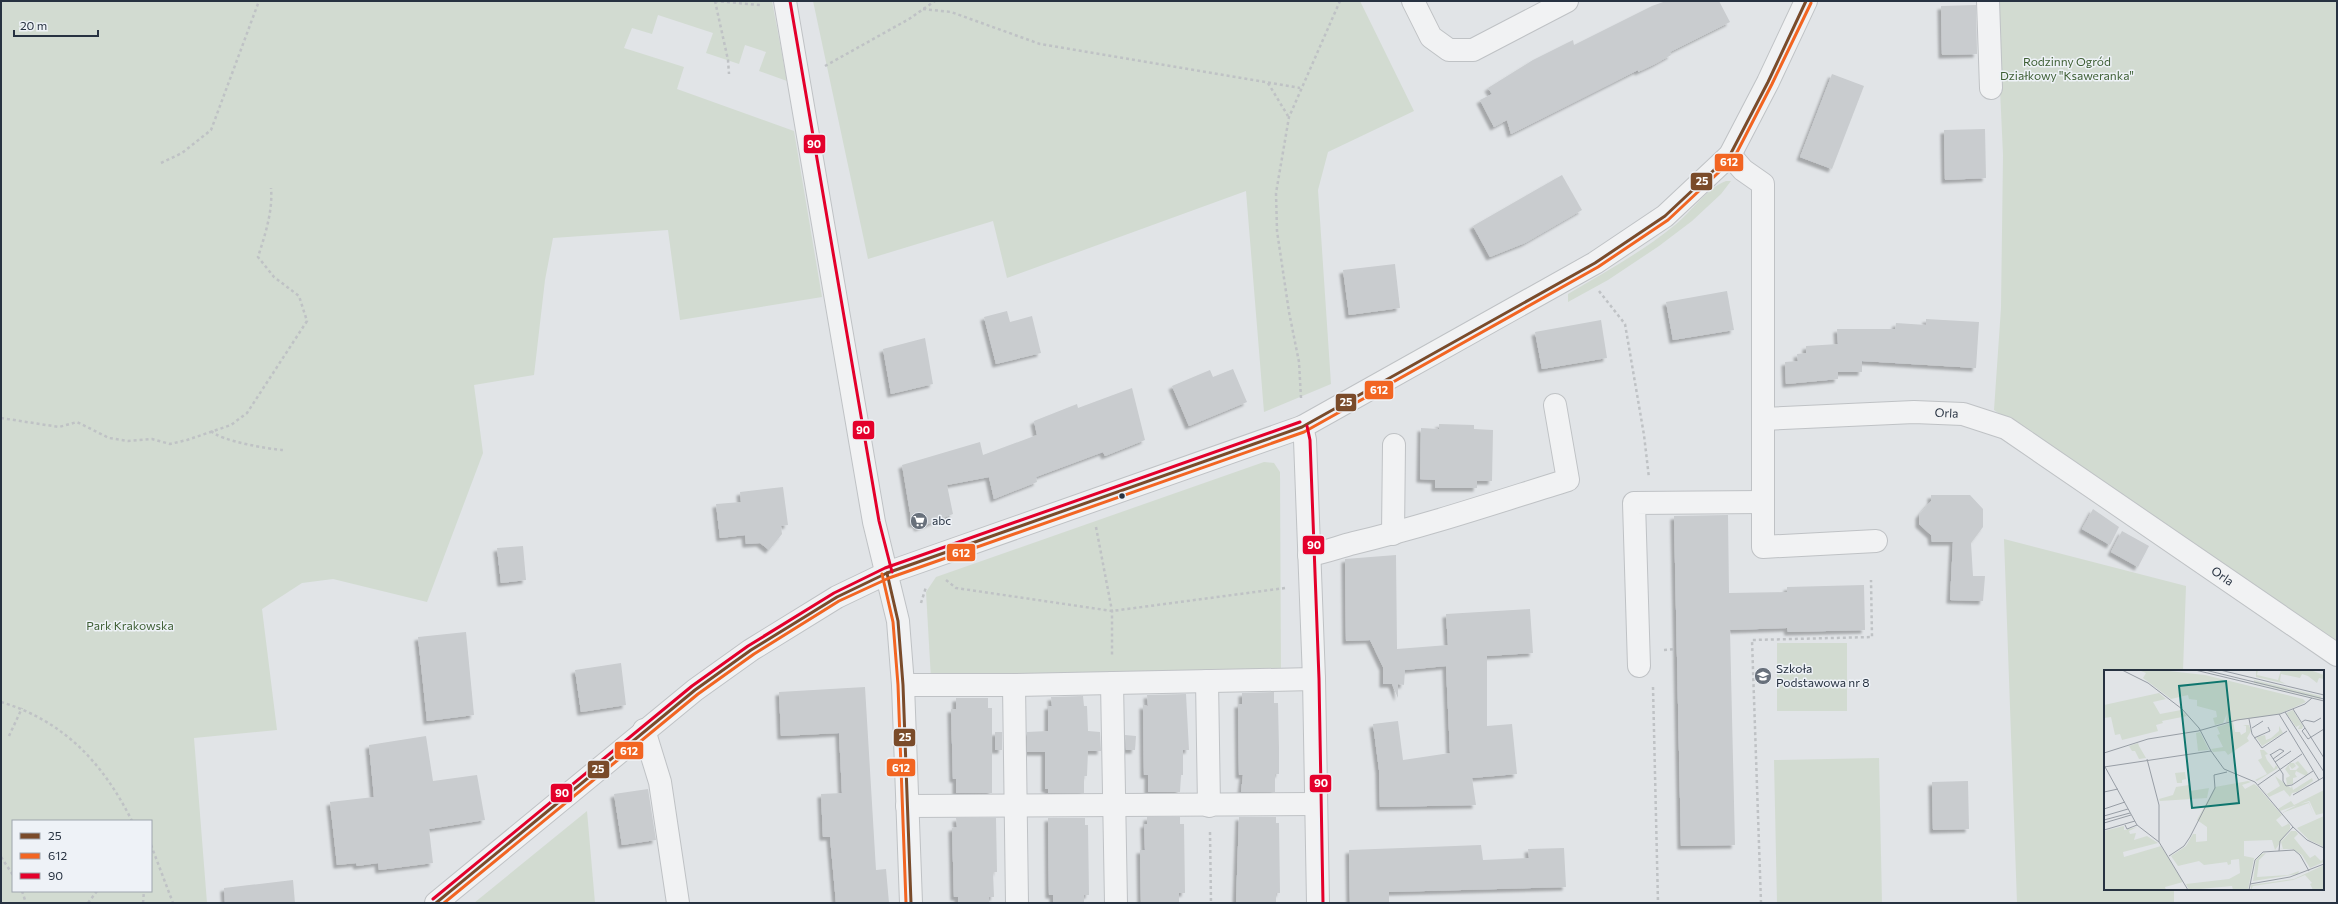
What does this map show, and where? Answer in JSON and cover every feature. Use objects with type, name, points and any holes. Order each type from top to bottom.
[{"type":"street","points":[[785,1],[874,522],[888,573],[898,621],[903,685],[911,903]]},
{"type":"street","points":[[1413,1],[1430,37],[1449,50],[1473,50],[1567,1]]},
{"type":"street","points":[[436,903],[644,730],[751,650],[837,597],[888,573],[1302,427],[1595,263],[1665,216],[1730,155],[1768,82],[1806,1]]},
{"type":"street","points":[[1988,1],[1991,88]]},
{"type":"street","points":[[1730,155],[1743,170],[1763,184],[1763,547],[1876,541]]},
{"type":"street","points":[[1309,555],[1330,552],[1351,544],[1393,534],[1568,480],[1555,405]]},
{"type":"street","name":"Orla","points":[[1764,419],[1914,412],[1963,414],[2006,428],[2337,655]]},
{"type":"street","points":[[1302,427],[1305,440],[1314,679],[1318,903]]},
{"type":"street","points":[[1393,534],[1394,445]]},
{"type":"street","points":[[1646,674],[1634,503],[1763,502]]},
{"type":"street","points":[[903,685],[1014,685],[1314,679]]},
{"type":"street","points":[[1207,681],[1209,806]]},
{"type":"street","points":[[1112,683],[1116,903]]},
{"type":"street","points":[[1014,685],[1017,903]]},
{"type":"street","points":[[644,730],[660,782],[678,903]]},
{"type":"street","points":[[907,806],[1209,806],[1316,804]]},
{"type":"path","points":[[160,164],[182,153],[211,130],[259,1]]},
{"type":"path","points":[[728,74],[728,60],[715,1],[763,5]]},
{"type":"path","points":[[825,66],[935,1]]},
{"type":"path","points":[[1302,404],[1299,362],[1289,312],[1277,231],[1276,193],[1289,117],[1300,88],[1340,1]]},
{"type":"path","points":[[923,9],[951,12],[1040,44],[1300,88]]},
{"type":"path","points":[[1268,83],[1289,117]]},
{"type":"path","points":[[1,418],[59,427],[77,422],[109,438],[128,441],[152,439],[170,444],[231,425],[247,413],[307,321],[299,296],[274,277],[258,257],[266,233],[272,199],[271,188]]},
{"type":"path","points":[[1592,295],[1606,287]]},
{"type":"path","points":[[1599,291],[1625,324],[1644,435],[1650,503]]},
{"type":"path","points":[[211,430],[215,434],[227,439],[266,449],[283,450]]},
{"type":"path","points":[[1095,523],[1112,612],[1112,683]]},
{"type":"path","points":[[944,579],[956,588],[1112,612],[1287,587],[1287,595]]},
{"type":"path","points":[[1761,903],[1752,640],[1872,637],[1872,580]]},
{"type":"path","points":[[1661,650],[1677,649]]},
{"type":"path","points":[[1646,674],[1658,903]]},
{"type":"path","points":[[1,702],[22,708],[58,728],[82,748],[104,773],[121,798],[132,820]]},
{"type":"path","points":[[9,736],[22,708]]},
{"type":"path","points":[[1209,806],[1211,903]]},
{"type":"path","points":[[152,848],[173,903]]},
{"type":"path","points":[[1,857],[12,874]]},
{"type":"path","points":[[22,892],[26,903]]},
{"type":"path","points":[[88,903],[96,892]]},
{"type":"path","points":[[143,903],[144,892]]},
{"type":"green space","name":"Park Krakowska","points":[[1,1],[772,1],[787,81],[759,71],[766,52],[745,45],[739,64],[706,53],[713,33],[658,15],[652,34],[632,28],[624,48],[684,67],[677,89],[794,131],[822,297],[680,320],[668,230],[553,238],[545,280],[534,375],[474,385],[483,453],[427,602],[333,579],[302,583],[262,609],[277,730],[194,738],[207,903],[1,903]]},
{"type":"green space","points":[[813,1],[1360,1],[1414,111],[1328,152],[1318,190],[1331,384],[1264,412],[1246,191],[1007,278],[993,221],[868,259]]},
{"type":"green space","name":"Rodzinny Ogród Działkowy \"Ksaweranka\"","points":[[1996,1],[2337,1],[2337,643],[1994,410],[2001,308],[2003,155]]},
{"type":"green space","points":[[1726,181],[1731,181],[1721,194],[1692,221],[1659,246],[1608,280],[1568,302],[1568,294],[1650,244],[1681,220],[1712,189]]},
{"type":"green space","points":[[1264,462],[1274,463],[1280,472],[1281,672],[931,679],[926,592],[936,577]]},
{"type":"green space","points":[[2004,539],[2186,586],[2183,670],[2104,670],[2104,890],[2174,890],[2174,903],[2017,903]]},
{"type":"green space","points":[[1777,643],[1847,643],[1847,711],[1777,711]]},
{"type":"green space","points":[[1879,758],[1882,903],[1777,903],[1774,760]]},
{"type":"green space","points":[[587,811],[595,903],[474,903]]},
{"type":"building","points":[[1666,1],[1719,1],[1730,22],[1670,52],[1671,55],[1655,64],[1638,72],[1638,70],[1511,134],[1507,120],[1494,127],[1480,100],[1492,94],[1488,88],[1533,60],[1573,40],[1574,45],[1652,6]]},
{"type":"building","points":[[1976,5],[1977,54],[1942,55],[1941,6]]},
{"type":"building","points":[[1832,74],[1864,86],[1832,169],[1800,157]]},
{"type":"building","points":[[1985,129],[1986,178],[1945,180],[1944,130]]},
{"type":"building","points":[[1562,175],[1582,210],[1525,243],[1490,257],[1473,226]]},
{"type":"building","points":[[1395,264],[1400,308],[1349,315],[1343,270]]},
{"type":"building","points":[[1727,291],[1734,330],[1673,340],[1666,302]]},
{"type":"building","points":[[1007,311],[1010,322],[1032,316],[1041,353],[996,364],[984,317]]},
{"type":"building","points":[[1926,319],[1979,322],[1976,368],[1862,361],[1862,372],[1838,372],[1838,379],[1786,384],[1785,362],[1798,361],[1797,354],[1806,353],[1806,346],[1838,344],[1837,329],[1895,329],[1896,323],[1926,325]]},
{"type":"building","points":[[1601,320],[1607,358],[1542,369],[1535,332]]},
{"type":"building","points":[[925,338],[933,384],[891,394],[883,349]]},
{"type":"building","points":[[1233,369],[1247,402],[1189,426],[1172,386],[1210,370],[1213,377]]},
{"type":"building","points":[[1132,388],[1145,440],[1105,456],[1103,452],[1036,477],[1037,482],[994,499],[989,477],[947,485],[953,514],[918,528],[916,524],[912,524],[902,465],[980,442],[983,455],[1037,435],[1034,421],[1077,404],[1078,408]]},
{"type":"building","points":[[1439,424],[1474,425],[1474,429],[1493,430],[1492,481],[1477,481],[1477,488],[1435,488],[1435,480],[1420,479],[1421,428],[1439,429]]},
{"type":"building","points":[[783,487],[788,525],[781,526],[782,534],[769,550],[760,543],[746,544],[745,535],[720,538],[716,504],[741,502],[740,492]]},
{"type":"building","points":[[1931,495],[1970,495],[1983,509],[1983,527],[1971,543],[1973,576],[1985,576],[1983,601],[1950,600],[1953,542],[1932,542],[1931,535],[1919,524],[1919,515],[1931,501]]},
{"type":"building","points":[[2093,509],[2119,527],[2110,545],[2082,529]]},
{"type":"building","points":[[1728,515],[1729,593],[1787,592],[1787,587],[1864,585],[1865,630],[1788,632],[1787,628],[1730,630],[1735,845],[1681,846],[1674,516]]},
{"type":"building","points":[[2122,531],[2149,546],[2138,567],[2111,552]]},
{"type":"building","points":[[523,546],[526,580],[501,583],[497,548]]},
{"type":"building","points":[[1396,555],[1397,649],[1448,645],[1446,614],[1530,609],[1533,653],[1487,656],[1487,726],[1512,724],[1517,774],[1472,778],[1476,805],[1380,807],[1379,770],[1373,724],[1398,721],[1403,760],[1450,753],[1446,666],[1405,670],[1404,685],[1398,684],[1398,698],[1392,684],[1383,684],[1383,667],[1370,640],[1346,641],[1345,559]]},
{"type":"building","points":[[466,632],[474,715],[427,721],[418,637]]},
{"type":"building","points":[[621,663],[626,705],[581,712],[575,670]]},
{"type":"building","points":[[865,687],[876,870],[886,869],[889,903],[836,903],[830,837],[823,837],[821,794],[842,793],[839,733],[781,736],[779,692]]},
{"type":"building","points":[[1274,692],[1274,703],[1278,703],[1279,749],[1279,774],[1275,774],[1275,792],[1241,792],[1243,775],[1239,775],[1238,704],[1242,704],[1242,693]]},
{"type":"building","points":[[1186,694],[1189,750],[1183,750],[1183,775],[1181,775],[1180,792],[1148,792],[1148,775],[1144,775],[1143,705],[1148,706],[1147,695]]},
{"type":"building","points":[[1083,696],[1084,706],[1087,706],[1088,731],[1100,732],[1101,751],[1088,751],[1087,776],[1084,776],[1084,793],[1048,793],[1048,789],[1045,789],[1045,752],[1027,752],[1027,732],[1048,731],[1048,706],[1052,706],[1051,697]]},
{"type":"building","points":[[956,698],[988,698],[988,708],[992,708],[992,793],[956,793],[956,779],[953,779],[951,709],[956,709]]},
{"type":"building","points":[[995,732],[1002,732],[1002,750],[995,750]]},
{"type":"building","points":[[1125,735],[1136,736],[1135,750],[1126,750]]},
{"type":"building","points":[[426,736],[433,781],[477,775],[485,820],[429,829],[433,863],[379,870],[378,863],[357,866],[356,863],[337,865],[330,802],[374,797],[369,745]]},
{"type":"building","points":[[1968,781],[1969,829],[1933,830],[1932,782]]},
{"type":"building","points":[[648,789],[656,840],[622,845],[614,794]]},
{"type":"building","points":[[1147,817],[1180,817],[1180,824],[1184,824],[1185,893],[1179,893],[1179,903],[1141,903],[1140,850],[1145,850],[1144,824],[1147,824]]},
{"type":"building","points":[[1239,817],[1276,817],[1276,823],[1279,823],[1280,893],[1276,893],[1276,903],[1236,903]]},
{"type":"building","points":[[956,818],[996,818],[997,872],[993,872],[994,897],[989,897],[989,903],[958,903],[958,897],[954,897],[952,828],[957,827]]},
{"type":"building","points":[[1048,818],[1085,818],[1085,825],[1088,825],[1089,895],[1084,895],[1084,903],[1053,903],[1053,895],[1049,895]]},
{"type":"building","points":[[1481,845],[1483,860],[1529,858],[1528,849],[1564,848],[1566,887],[1389,892],[1389,903],[1350,903],[1349,850]]},
{"type":"building","points":[[293,880],[295,903],[225,903],[224,888]]},
{"type":"transit line","name":"90","points":[[790,1],[879,521],[892,572]]},
{"type":"transit line","name":"25","points":[[436,903],[695,690],[751,650],[837,597],[887,573],[1302,427],[1595,263],[1665,216],[1730,155],[1768,82],[1806,1]]},
{"type":"transit line","name":"612","points":[[444,903],[698,694],[754,654],[839,601],[889,578],[1304,432],[1598,267],[1668,220],[1734,158],[1811,3]]},
{"type":"transit line","name":"90","points":[[433,899],[692,686],[748,646],[834,593],[885,568],[1300,422]]},
{"type":"transit line","name":"90","points":[[1307,426],[1310,440],[1319,679],[1323,903]]},
{"type":"transit line","name":"25","points":[[887,573],[898,621],[903,685],[911,903]]},
{"type":"transit line","name":"612","points":[[882,574],[893,622],[898,685],[906,903]]},
{"type":"place","name":"abc","points":[[919,521]]},
{"type":"place","name":"Szkoła Podstawowa nr 8","points":[[1763,676]]}]
